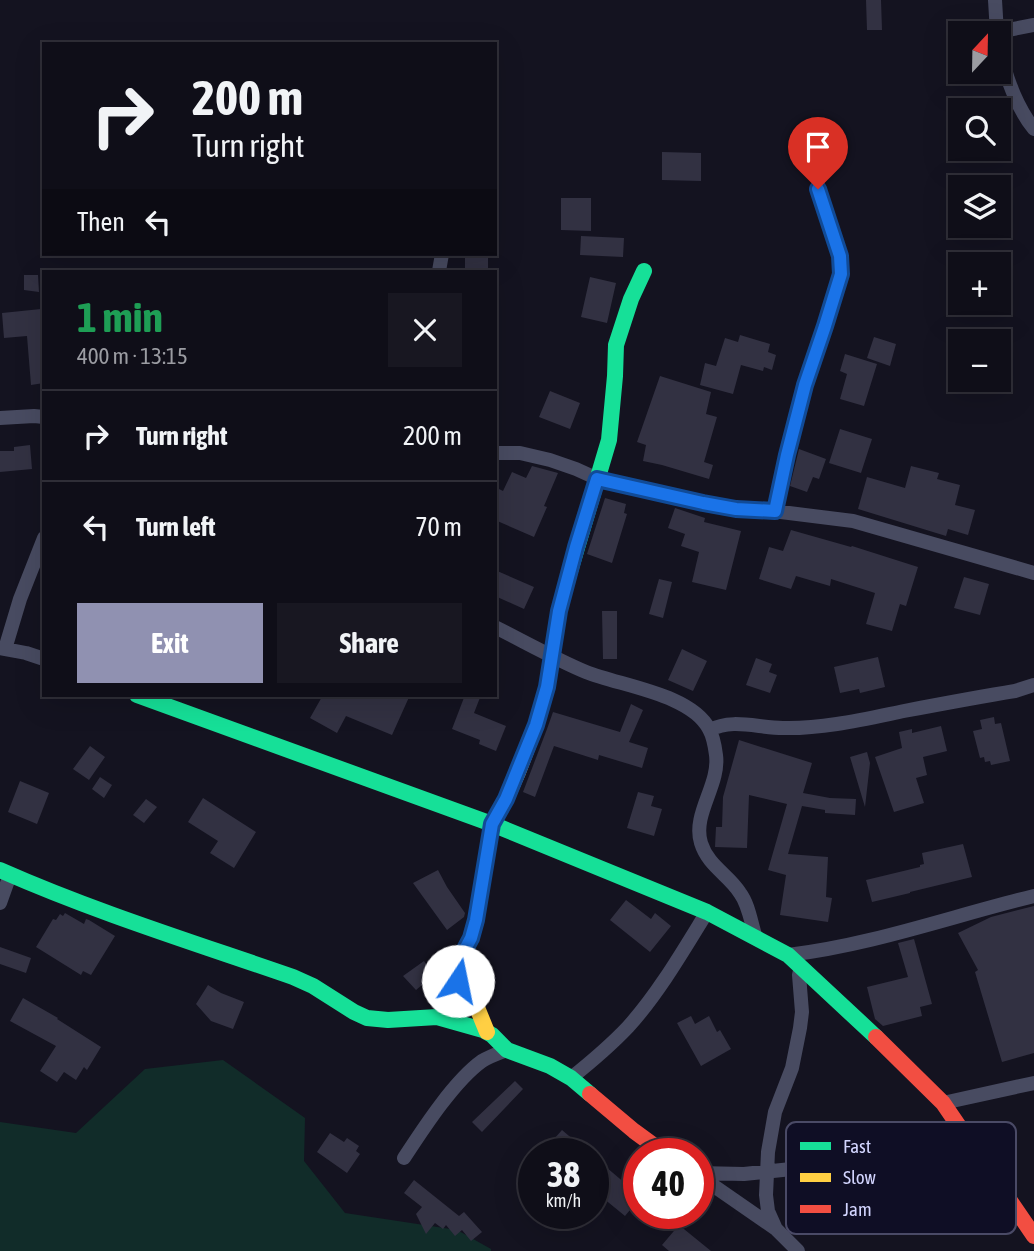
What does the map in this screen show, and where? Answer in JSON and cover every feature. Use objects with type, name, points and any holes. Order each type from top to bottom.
[{"type":"street","points":[[995,0],[997,21]]},
{"type":"street","points":[[1012,32],[1034,25]]},
{"type":"street","points":[[1010,84],[1034,129]]},
{"type":"street","points":[[775,511],[805,385],[841,274],[840,256],[818,189]]},
{"type":"street","points":[[487,1032],[476,1005],[458,981],[456,966],[471,938],[476,920],[492,824],[506,799],[536,725],[547,687],[559,611],[609,440],[615,345],[644,271]]},
{"type":"street","points":[[0,418],[42,417]]},
{"type":"street","points":[[497,453],[520,453],[550,460],[597,479],[703,503],[853,521],[1034,573]]},
{"type":"street","points":[[42,543],[2,649],[42,658]]},
{"type":"street","points":[[497,628],[603,678],[654,692],[672,700],[703,721],[710,730],[716,757],[700,824],[700,838],[704,851],[718,871],[740,891],[756,938]]},
{"type":"street","points":[[710,730],[727,723],[771,728],[819,726],[1015,691],[1034,685]]},
{"type":"street","points":[[143,697],[492,824],[707,912],[788,955],[896,1055],[943,1103],[955,1122]]},
{"type":"street","points":[[0,903],[5,872],[101,912],[293,977],[367,1018],[388,1020],[437,1017],[487,1032],[507,1050],[550,1066],[571,1078],[644,1138]]},
{"type":"street","points":[[788,955],[853,944],[1034,896]]},
{"type":"street","points":[[571,1078],[599,1056],[629,1026],[682,953],[707,912]]},
{"type":"street","points":[[776,1229],[768,1211],[766,1172],[770,1133],[792,1068],[800,1028],[801,967]]},
{"type":"street","points":[[404,1158],[422,1129],[473,1069],[485,1059],[507,1050]]},
{"type":"street","points":[[943,1103],[1034,1083]]},
{"type":"street","points":[[714,1174],[786,1170]]},
{"type":"street","points":[[714,1185],[776,1229],[798,1251]]},
{"type":"street","points":[[1016,1210],[1034,1236]]},
{"type":"green space","points":[[223,1060],[305,1118],[304,1161],[345,1213],[457,1230],[491,1251],[0,1251],[0,1122],[76,1133],[145,1069]]},
{"type":"building","points":[[866,0],[881,0],[882,30],[867,30]]},
{"type":"building","points":[[662,152],[701,153],[701,181],[662,180]]},
{"type":"building","points":[[561,198],[591,198],[591,231],[561,230]]},
{"type":"building","points":[[581,236],[624,238],[623,257],[580,255]]},
{"type":"building","points":[[465,256],[488,256],[488,270],[465,270]]},
{"type":"building","points":[[24,275],[38,275],[39,292],[24,290]]},
{"type":"building","points":[[590,277],[616,283],[607,323],[581,317]]},
{"type":"building","points":[[41,309],[42,383],[31,385],[27,336],[4,338],[2,313]]},
{"type":"building","points":[[740,335],[770,344],[768,352],[776,355],[772,370],[764,367],[763,371],[741,365],[733,394],[700,385],[705,363],[716,366],[725,338],[738,342]]},
{"type":"building","points":[[874,337],[896,344],[890,366],[867,358]]},
{"type":"building","points":[[845,354],[877,364],[864,406],[840,399],[847,374],[840,371]]},
{"type":"building","points":[[660,376],[711,392],[706,414],[717,417],[704,462],[713,465],[709,479],[643,461],[646,445],[637,442]]},
{"type":"building","points":[[550,391],[580,403],[570,429],[539,417]]},
{"type":"building","points":[[840,429],[872,439],[861,473],[829,463]]},
{"type":"building","points":[[30,445],[32,469],[0,472],[0,451],[14,451],[14,447]]},
{"type":"building","points":[[799,449],[826,459],[819,479],[813,477],[807,492],[790,486]]},
{"type":"building","points":[[532,466],[558,473],[534,537],[497,521],[497,488],[503,491],[512,472],[526,478]]},
{"type":"building","points":[[911,466],[939,473],[937,479],[960,485],[955,505],[975,510],[968,535],[948,529],[946,536],[858,509],[867,477],[905,488]]},
{"type":"building","points":[[605,498],[626,504],[624,513],[627,514],[612,563],[587,554]]},
{"type":"building","points":[[675,508],[705,518],[704,522],[741,531],[726,590],[692,582],[699,552],[681,546],[685,534],[668,528]]},
{"type":"building","points":[[791,530],[918,567],[906,606],[900,604],[892,631],[866,624],[875,593],[831,579],[830,586],[796,576],[791,589],[759,579],[769,547],[783,551]]},
{"type":"building","points":[[497,571],[534,587],[524,609],[497,597]]},
{"type":"building","points":[[964,577],[989,584],[980,615],[954,608]]},
{"type":"building","points":[[659,579],[672,582],[663,618],[649,614]]},
{"type":"building","points":[[602,611],[617,611],[617,659],[603,659]]},
{"type":"building","points":[[682,649],[707,661],[693,691],[668,680]]},
{"type":"building","points":[[878,657],[885,687],[860,693],[859,689],[840,693],[834,667]]},
{"type":"building","points":[[756,658],[772,664],[769,672],[777,675],[770,693],[746,685]]},
{"type":"building","points":[[322,697],[409,697],[392,735],[346,716],[337,733],[310,718]]},
{"type":"building","points":[[464,697],[480,697],[474,713],[506,726],[496,751],[479,744],[480,740],[452,729]]},
{"type":"building","points":[[631,704],[643,710],[629,742],[648,748],[642,768],[599,755],[598,760],[554,746],[535,797],[523,792],[553,712],[620,732]]},
{"type":"building","points":[[994,717],[995,724],[1001,723],[1010,761],[991,765],[990,761],[985,762],[984,757],[980,758],[973,731],[982,729],[980,720]]},
{"type":"building","points":[[941,726],[947,751],[923,757],[927,775],[916,778],[924,803],[894,812],[875,757],[902,748],[899,732],[912,729],[912,733]]},
{"type":"building","points":[[739,740],[812,763],[803,793],[856,799],[855,815],[825,813],[825,810],[802,806],[788,854],[828,857],[826,897],[832,898],[828,922],[780,915],[786,875],[768,870],[787,804],[749,795],[747,848],[715,847],[716,827],[722,827],[723,797]]},
{"type":"building","points":[[90,746],[105,757],[89,780],[73,769]]},
{"type":"building","points":[[867,752],[870,763],[865,807],[850,757]]},
{"type":"building","points":[[100,777],[112,785],[104,798],[92,789]]},
{"type":"building","points":[[20,781],[49,793],[37,824],[8,812]]},
{"type":"building","points":[[638,792],[654,796],[651,806],[662,809],[654,836],[627,828]]},
{"type":"building","points":[[203,798],[256,832],[234,868],[210,853],[218,841],[188,822]]},
{"type":"building","points":[[146,799],[157,807],[144,823],[133,815]]},
{"type":"building","points":[[963,844],[972,877],[872,902],[866,880],[920,867],[924,864],[922,853]]},
{"type":"building","points":[[438,870],[465,913],[464,917],[447,930],[413,883]]},
{"type":"building","points":[[626,900],[651,919],[655,913],[671,926],[650,952],[610,920]]},
{"type":"building","points":[[1034,906],[1034,1053],[1002,1062],[975,972],[978,970],[958,933],[991,917]]},
{"type":"building","points":[[65,913],[84,924],[86,919],[89,920],[115,936],[91,975],[83,971],[81,975],[36,947],[53,919],[56,920],[60,914],[63,916]]},
{"type":"building","points":[[914,939],[932,1004],[920,1007],[922,1016],[883,1026],[875,1019],[867,987],[908,977],[898,943]]},
{"type":"building","points":[[0,947],[31,958],[26,973],[0,964]]},
{"type":"building","points":[[424,961],[434,975],[416,990],[403,976]]},
{"type":"building","points":[[208,985],[244,1002],[233,1029],[211,1021],[196,1004]]},
{"type":"building","points":[[23,998],[101,1047],[87,1070],[84,1067],[76,1080],[64,1072],[57,1082],[40,1071],[56,1046],[10,1021]]},
{"type":"building","points":[[691,1016],[695,1024],[709,1016],[717,1032],[720,1030],[731,1049],[701,1066],[677,1023]]},
{"type":"building","points":[[515,1081],[523,1089],[482,1132],[472,1122]]},
{"type":"building","points":[[562,1130],[571,1138],[555,1138]]},
{"type":"building","points":[[330,1133],[344,1142],[347,1138],[359,1146],[356,1151],[360,1154],[347,1173],[317,1152]]},
{"type":"building","points":[[609,1170],[623,1181],[623,1214],[609,1203]]},
{"type":"building","points":[[414,1180],[459,1216],[464,1212],[482,1232],[471,1241],[462,1230],[455,1236],[446,1225],[443,1229],[435,1223],[426,1234],[416,1214],[422,1207],[404,1193]]},
{"type":"building","points":[[676,1229],[684,1229],[711,1251],[669,1251],[662,1245]]},
{"type":"traffic: fast","points":[[568,578],[609,440],[616,345],[631,299],[644,271]]},
{"type":"traffic: fast","points":[[143,697],[492,824],[707,912],[788,955],[876,1037]]},
{"type":"traffic: fast","points":[[0,870],[109,913],[293,977],[367,1018],[388,1020],[437,1017],[483,1030],[507,1050],[550,1066],[571,1078],[590,1094]]},
{"type":"traffic: slow","points":[[487,1032],[476,1005],[458,980],[456,966],[471,938],[476,921],[492,824],[518,772],[547,687],[559,611],[568,578]]},
{"type":"traffic: jam","points":[[876,1037],[943,1103],[956,1122]]},
{"type":"traffic: jam","points":[[590,1094],[644,1138]]},
{"type":"traffic: jam","points":[[1016,1210],[1034,1236]]},
{"type":"route","points":[[458,981],[456,966],[471,938],[476,920],[492,824],[506,799],[536,725],[547,687],[559,611],[597,479],[736,509],[775,511],[805,385],[841,274],[840,256],[818,189]]}]
